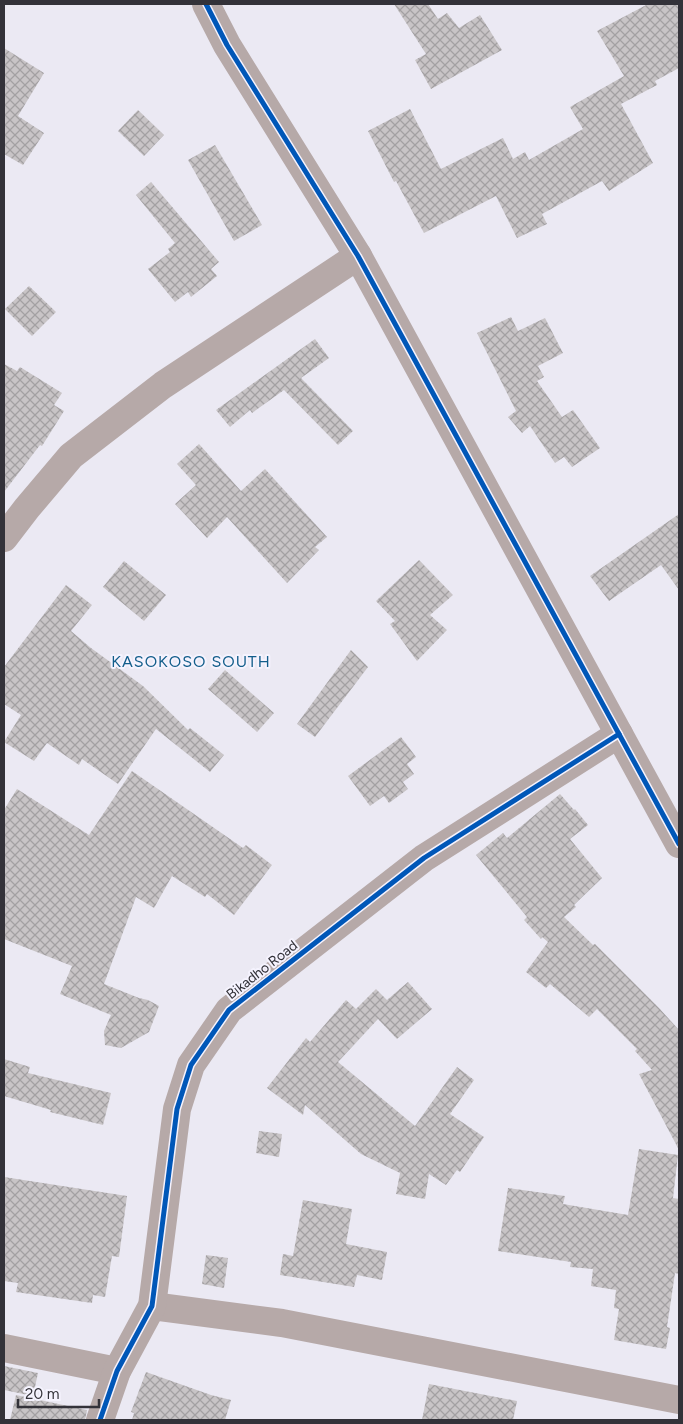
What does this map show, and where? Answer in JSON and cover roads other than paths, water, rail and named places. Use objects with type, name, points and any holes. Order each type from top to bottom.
[{"type":"street","points":[[206,4],[227,45],[358,256],[679,844]]},
{"type":"street","points":[[4,538],[71,456],[162,385],[358,256]]},
{"type":"street","name":"Bikadho Road","points":[[100,1420],[117,1371],[152,1306],[177,1109],[191,1065],[229,1010],[424,858],[619,734]]},
{"type":"street","points":[[152,1306],[282,1323],[679,1400]]},
{"type":"street","points":[[4,1348],[117,1371]]},
{"type":"district","name":"KASOKOSO SOUTH","points":[[191,661]]}]
